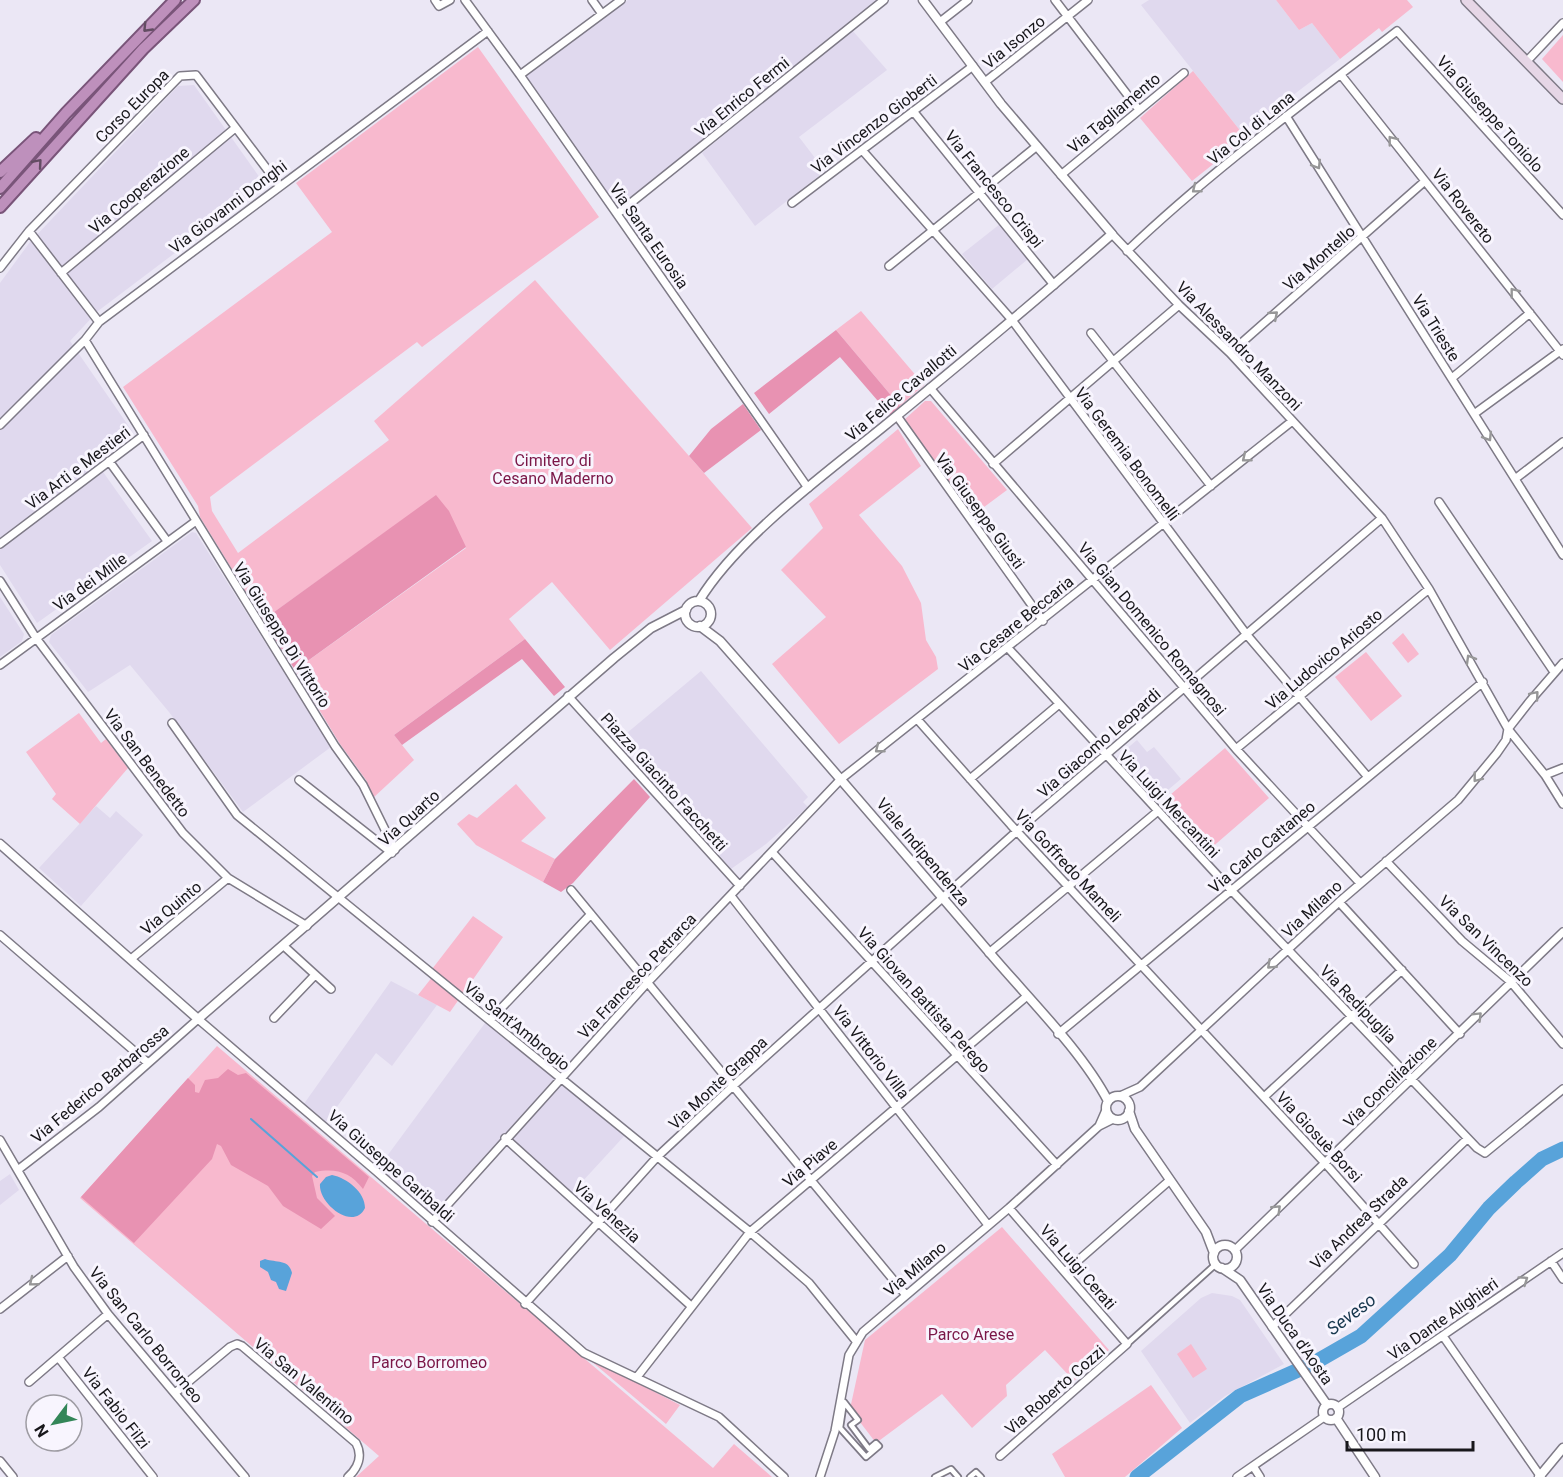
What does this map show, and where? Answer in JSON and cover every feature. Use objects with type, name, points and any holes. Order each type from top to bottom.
[{"type":"highway","points":[[0,188],[66,112],[175,0]]},
{"type":"highway","points":[[0,207],[143,49],[194,0]]},
{"type":"highway","points":[[0,172],[66,112]]},
{"type":"main road","points":[[1466,0],[1563,99]]},
{"type":"street","points":[[435,0],[440,6],[450,0]]},
{"type":"street","name":"Via Santa Eurosia","points":[[465,0],[520,75],[808,488]]},
{"type":"street","points":[[592,0],[602,14]]},
{"type":"street","points":[[520,75],[621,0]]},
{"type":"street","name":"Via Enrico Fermi","points":[[617,214],[884,0]]},
{"type":"street","name":"Via Alessandro Manzoni","points":[[923,0],[985,82],[1126,251],[1230,353],[1291,422],[1382,518],[1429,589],[1508,729],[1545,775],[1563,804]]},
{"type":"street","points":[[940,22],[968,0]]},
{"type":"street","points":[[1055,0],[1138,110]]},
{"type":"street","name":"Via Isonzo","points":[[985,82],[1088,0]]},
{"type":"street","points":[[1527,61],[1563,23]]},
{"type":"street","name":"Via Giovanni Donghi","points":[[0,425],[85,340],[99,322],[279,185],[489,31]]},
{"type":"street","name":"Via Col di Lana","points":[[1126,251],[1161,218],[1286,116],[1397,31]]},
{"type":"street","name":"Via Giuseppe Toniolo","points":[[1397,31],[1562,212]]},
{"type":"street","name":"Via Vincenzo Gioberti","points":[[792,203],[973,66]]},
{"type":"street","name":"Via Tagliamento","points":[[1061,175],[1184,73]]},
{"type":"street","name":"Corso Europa","points":[[0,268],[28,231],[180,76],[196,75],[234,129],[279,185]]},
{"type":"street","name":"Via Rovereto","points":[[1341,75],[1562,352]]},
{"type":"street","name":"Via Francesco Crispi","points":[[913,111],[1054,285]]},
{"type":"street","name":"Via Trieste","points":[[1286,116],[1563,555]]},
{"type":"street","name":"Via Cooperazione","points":[[61,273],[234,129]]},
{"type":"street","points":[[889,266],[1037,146]]},
{"type":"street","name":"Via Geremia Bonomelli","points":[[862,150],[1012,320],[1068,399],[1247,635],[1367,776]]},
{"type":"street","name":"Via Montello","points":[[1230,353],[1425,181]]},
{"type":"street","points":[[28,231],[99,322]]},
{"type":"street","name":"Via Felice Cavallotti","points":[[699,601],[727,564],[808,488],[1054,285],[1112,234]]},
{"type":"street","points":[[993,464],[1179,305]]},
{"type":"street","points":[[1452,378],[1530,313]]},
{"type":"street","points":[[1091,333],[1211,486]]},
{"type":"street","name":"Via Giuseppe Di Vittorio","points":[[85,340],[345,761],[363,785],[393,852]]},
{"type":"street","points":[[1474,414],[1562,352]]},
{"type":"street","name":"Via Gian Domenico Romagnosi","points":[[930,388],[1236,749],[1360,883]]},
{"type":"street","name":"Via Giuseppe Giusti","points":[[897,416],[1043,621]]},
{"type":"street","name":"Via Cesare Beccaria","points":[[842,779],[1291,422]]},
{"type":"street","name":"Via Arti e Mestieri","points":[[0,544],[144,435]]},
{"type":"street","points":[[1515,479],[1563,442]]},
{"type":"street","points":[[109,461],[167,541]]},
{"type":"street","points":[[1439,502],[1554,672]]},
{"type":"street","name":"Via Giacomo Leopardi","points":[[942,896],[1382,518]]},
{"type":"street","name":"Via dei Mille","points":[[0,665],[196,521]]},
{"type":"street","points":[[709,607],[699,601],[691,603],[686,610],[689,622],[700,626],[710,619],[709,607],[714,580]]},
{"type":"street","name":"Via San Benedetto","points":[[0,581],[36,638],[183,833],[228,878],[307,926]]},
{"type":"street","name":"Via Ludovico Ariosto","points":[[1236,749],[1429,589]]},
{"type":"street","name":"Via Quarto","points":[[198,1019],[393,852],[568,696],[651,628],[686,610]]},
{"type":"street","name":"Viale Indipendenza","points":[[710,619],[720,641]]},
{"type":"street","name":"Via Quarto","points":[[640,639],[670,623],[689,622]]},
{"type":"street","name":"Viale Indipendenza","points":[[700,626],[720,641],[842,779],[1059,1034],[1112,1101]]},
{"type":"street","name":"Via Luigi Mercantini","points":[[1008,648],[1058,705],[1288,950]]},
{"type":"street","name":"Via Milano","points":[[1100,1126],[1112,1101],[1140,1087],[1360,883],[1463,795],[1502,747],[1508,729],[1563,663]]},
{"type":"street","name":"Via Carlo Cattaneo","points":[[1059,1034],[1483,682]]},
{"type":"street","name":"Piazza Giacinto Facchetti","points":[[568,696],[740,886]]},
{"type":"street","points":[[970,779],[1058,705]]},
{"type":"street","name":"Via Goffredo Mameli","points":[[917,719],[1201,1030]]},
{"type":"street","name":"Via Sant'Ambrogio","points":[[172,723],[237,815],[337,899],[490,1020],[750,1232],[810,1283],[856,1341]]},
{"type":"street","points":[[1545,775],[1563,768]]},
{"type":"street","name":"Via Francesco Petrarca","points":[[432,1222],[648,982],[842,779]]},
{"type":"street","points":[[299,780],[393,852]]},
{"type":"street","points":[[989,953],[1158,811]]},
{"type":"street","name":"Via Giuseppe Garibaldi","points":[[0,844],[198,1019],[584,1353],[718,1417],[784,1477]]},
{"type":"street","name":"Via Giovan Battista Perego","points":[[772,852],[957,1058],[1057,1165]]},
{"type":"street","name":"Via San Vincenzo","points":[[1386,861],[1462,941],[1511,982],[1563,1044]]},
{"type":"street","name":"Via Quinto","points":[[131,959],[228,878]]},
{"type":"street","points":[[571,890],[905,1294]]},
{"type":"street","name":"Via Vittorio Villa","points":[[731,896],[820,1007],[988,1225]]},
{"type":"street","name":"Via Monte Grappa","points":[[525,1304],[657,1157],[942,896]]},
{"type":"street","points":[[1339,902],[1460,1034]]},
{"type":"street","points":[[490,1020],[591,914]]},
{"type":"street","name":"Via Conciliazione","points":[[1236,1255],[1325,1163],[1563,932]]},
{"type":"street","points":[[0,935],[148,1063]]},
{"type":"street","points":[[286,948],[331,989]]},
{"type":"street","name":"Via Redipuglia","points":[[1288,950],[1467,1139],[1485,1153],[1563,1089]]},
{"type":"street","points":[[1264,1097],[1402,970]]},
{"type":"street","points":[[274,1018],[315,975]]},
{"type":"street","name":"Via Piave","points":[[637,1377],[750,1232],[1027,996]]},
{"type":"street","name":"Via Federico Barbarossa","points":[[19,1169],[99,1107],[198,1019]]},
{"type":"street","name":"Via Giosuè Borsi","points":[[1201,1030],[1325,1163],[1414,1264]]},
{"type":"street","points":[[1135,1129],[1117,1119],[1112,1101],[1127,1100],[1135,1129],[1206,1232],[1219,1266]]},
{"type":"street","points":[[1117,1119],[1129,1111]]},
{"type":"street","name":"Via Milano","points":[[820,1477],[835,1431],[849,1355],[856,1341],[877,1318],[1009,1208],[1100,1126],[1117,1119]]},
{"type":"street","name":"Via Venezia","points":[[506,1138],[692,1306]]},
{"type":"street","name":"Via Andrea Strada","points":[[1272,1327],[1378,1222],[1467,1139]]},
{"type":"street","name":"Via San Carlo Borromeo","points":[[0,1140],[68,1256],[108,1314],[245,1477]]},
{"type":"street","points":[[1065,1272],[1170,1180]]},
{"type":"street","name":"Via Luigi Cerati","points":[[1009,1208],[1127,1344]]},
{"type":"street","points":[[1206,1232],[1226,1245],[1236,1255],[1230,1268],[1219,1266]]},
{"type":"street","points":[[1214,1253],[1218,1247],[1226,1245]]},
{"type":"street","name":"Via Dante Alighieri","points":[[1337,1408],[1563,1253]]},
{"type":"street","name":"Via Duca d'Aosta","points":[[1236,1255],[1240,1280]]},
{"type":"street","points":[[0,1310],[68,1256]]},
{"type":"street","points":[[1551,1261],[1563,1279]]},
{"type":"street","points":[[1127,1344],[1219,1266]]},
{"type":"street","name":"Via Duca d'Aosta","points":[[1219,1266],[1240,1280],[1327,1405]]},
{"type":"street","points":[[29,1382],[108,1314]]},
{"type":"street","points":[[1443,1336],[1540,1477],[1563,1448]]},
{"type":"street","name":"Via San Valentino","points":[[175,1393],[230,1347],[237,1344],[242,1346],[356,1443],[359,1449],[358,1466],[348,1477]]},
{"type":"street","name":"Via Roberto Cozzi","points":[[1000,1456],[1127,1344]]},
{"type":"street","name":"Via Fabio Filzi","points":[[58,1357],[153,1477]]},
{"type":"street","points":[[844,1402],[858,1420],[850,1425],[869,1449],[876,1443],[879,1446],[869,1454],[866,1457],[840,1428],[844,1402]]},
{"type":"street","points":[[1324,1417],[1323,1410],[1327,1405],[1333,1404],[1337,1408],[1336,1418],[1376,1477]]},
{"type":"street","points":[[1324,1417],[1329,1420],[1336,1418]]},
{"type":"street","points":[[1237,1477],[1324,1417]]},
{"type":"street","points":[[0,1461],[13,1477]]},
{"type":"street","points":[[1253,1466],[1260,1477]]},
{"type":"street","points":[[935,1477],[951,1469],[958,1477]]},
{"type":"street","points":[[970,1477],[976,1472],[981,1477]]},
{"type":"shaded area","points":[[628,0],[878,0],[618,208],[526,76]]},
{"type":"shaded area","points":[[1149,0],[1276,0],[1299,30],[1312,23],[1340,59],[1292,96],[1295,100],[1246,138],[1141,5]]},
{"type":"shaded area","points":[[852,30],[887,70],[799,137],[825,171],[755,226],[702,153]]},
{"type":"shaded area","points":[[194,85],[265,185],[98,311],[70,341],[134,434],[96,462],[152,541],[37,623],[0,565],[0,283],[30,242],[178,86]]},
{"type":"shaded area","points":[[1000,224],[1028,259],[992,289],[962,254]]},
{"type":"shaded area","points":[[836,330],[900,406],[890,415],[840,357],[769,414],[754,393]]},
{"type":"shaded area","points":[[743,404],[761,430],[704,473],[689,456],[711,429]]},
{"type":"shaded area","points":[[436,495],[449,511],[466,547],[295,670],[263,620]]},
{"type":"shaded area","points":[[192,532],[196,533],[331,747],[243,812],[169,712],[130,665],[88,692],[49,642],[51,635]]},
{"type":"shaded area","points":[[0,597],[24,634],[22,641],[0,657]]},
{"type":"shaded area","points":[[525,639],[565,687],[554,696],[522,659],[402,745],[394,735]]},
{"type":"shaded area","points":[[701,671],[808,797],[803,802],[808,807],[766,844],[731,869],[621,738]]},
{"type":"shaded area","points":[[1137,740],[1147,752],[1154,747],[1181,779],[1156,800],[1117,757]]},
{"type":"shaded area","points":[[634,779],[650,797],[573,883],[561,892],[543,882],[555,859]]},
{"type":"shaded area","points":[[96,806],[110,818],[116,811],[143,835],[81,906],[39,868]]},
{"type":"shaded area","points":[[391,981],[437,1005],[392,1066],[376,1053],[323,1126],[301,1108]]},
{"type":"shaded area","points":[[488,1019],[627,1133],[569,1196],[505,1138],[432,1222],[376,1171]]},
{"type":"shaded area","points":[[228,1069],[238,1075],[246,1073],[369,1177],[363,1189],[348,1175],[336,1171],[315,1172],[312,1176],[317,1198],[335,1216],[321,1229],[283,1206],[268,1186],[231,1165],[221,1146],[217,1144],[212,1159],[134,1243],[81,1197],[188,1078],[195,1085],[195,1092],[199,1093],[205,1080],[218,1078]]},
{"type":"shaded area","points":[[10,1174],[19,1190],[0,1205],[0,1181]]},
{"type":"shaded area","points":[[1212,1293],[1232,1296],[1240,1300],[1284,1364],[1225,1396],[1190,1423],[1141,1351],[1201,1298]]},
{"type":"green space","points":[[1276,0],[1407,0],[1413,7],[1382,32],[1379,28],[1340,59],[1312,23],[1299,30]]},
{"type":"green space","points":[[1563,35],[1563,82],[1542,59]]},
{"type":"green space","name":"Cimitero di Cesano Maderno","points":[[478,47],[599,217],[422,347],[417,342],[210,497],[212,511],[238,553],[389,440],[374,421],[535,280],[752,528],[610,650],[552,582],[509,619],[525,639],[394,735],[414,760],[373,798],[366,780],[340,744],[295,670],[466,548],[436,496],[263,620],[200,517],[198,506],[123,387],[332,232],[296,183]]},
{"type":"green space","points":[[1193,71],[1246,138],[1192,181],[1140,118]]},
{"type":"green space","points":[[861,311],[924,385],[900,406],[836,330]]},
{"type":"green space","points":[[925,401],[931,401],[1007,490],[972,516],[904,420]]},
{"type":"green space","points":[[898,429],[921,466],[859,515],[902,566],[921,603],[926,640],[936,657],[938,669],[839,744],[772,664],[826,617],[781,570],[823,528],[809,504]]},
{"type":"green space","points":[[1403,633],[1419,654],[1408,663],[1392,643]]},
{"type":"green space","points":[[1366,652],[1402,696],[1371,721],[1335,677]]},
{"type":"green space","points":[[79,713],[101,743],[106,739],[128,768],[80,824],[52,799],[56,794],[26,752]]},
{"type":"green space","points":[[1225,748],[1269,798],[1210,849],[1163,801]]},
{"type":"green space","points":[[516,784],[546,818],[521,841],[555,859],[543,882],[476,845],[457,824],[469,814],[477,818]]},
{"type":"green space","points":[[473,916],[503,937],[450,1012],[418,995],[433,976],[429,973]]},
{"type":"green space","name":"Parco Borromeo","points":[[217,1046],[713,1468],[734,1444],[772,1477],[356,1477],[379,1456],[80,1198]]},
{"type":"green space","name":"Parco Arese","points":[[1002,1227],[1109,1350],[1074,1381],[1045,1350],[1006,1385],[1007,1396],[972,1428],[942,1394],[876,1443],[850,1409],[865,1340]]},
{"type":"green space","points":[[1191,1344],[1207,1369],[1193,1378],[1177,1354]]},
{"type":"green space","points":[[585,1356],[680,1405],[666,1424]]},
{"type":"green space","points":[[1151,1385],[1182,1428],[1125,1477],[1065,1477],[1052,1454]]},
{"type":"water","points":[[332,1175],[343,1179],[359,1191],[365,1208],[360,1215],[345,1216],[337,1212],[324,1199],[320,1184],[326,1177]]},
{"type":"water","points":[[265,1259],[288,1265],[292,1273],[286,1291],[279,1289],[276,1282],[271,1280],[268,1272],[260,1267],[260,1261]]},
{"type":"waterway","points":[[251,1119],[317,1177]]},
{"type":"waterway","name":"Seveso","points":[[1137,1477],[1240,1396],[1314,1363],[1361,1336],[1450,1255],[1489,1208],[1516,1182],[1542,1159],[1563,1149]]}]
